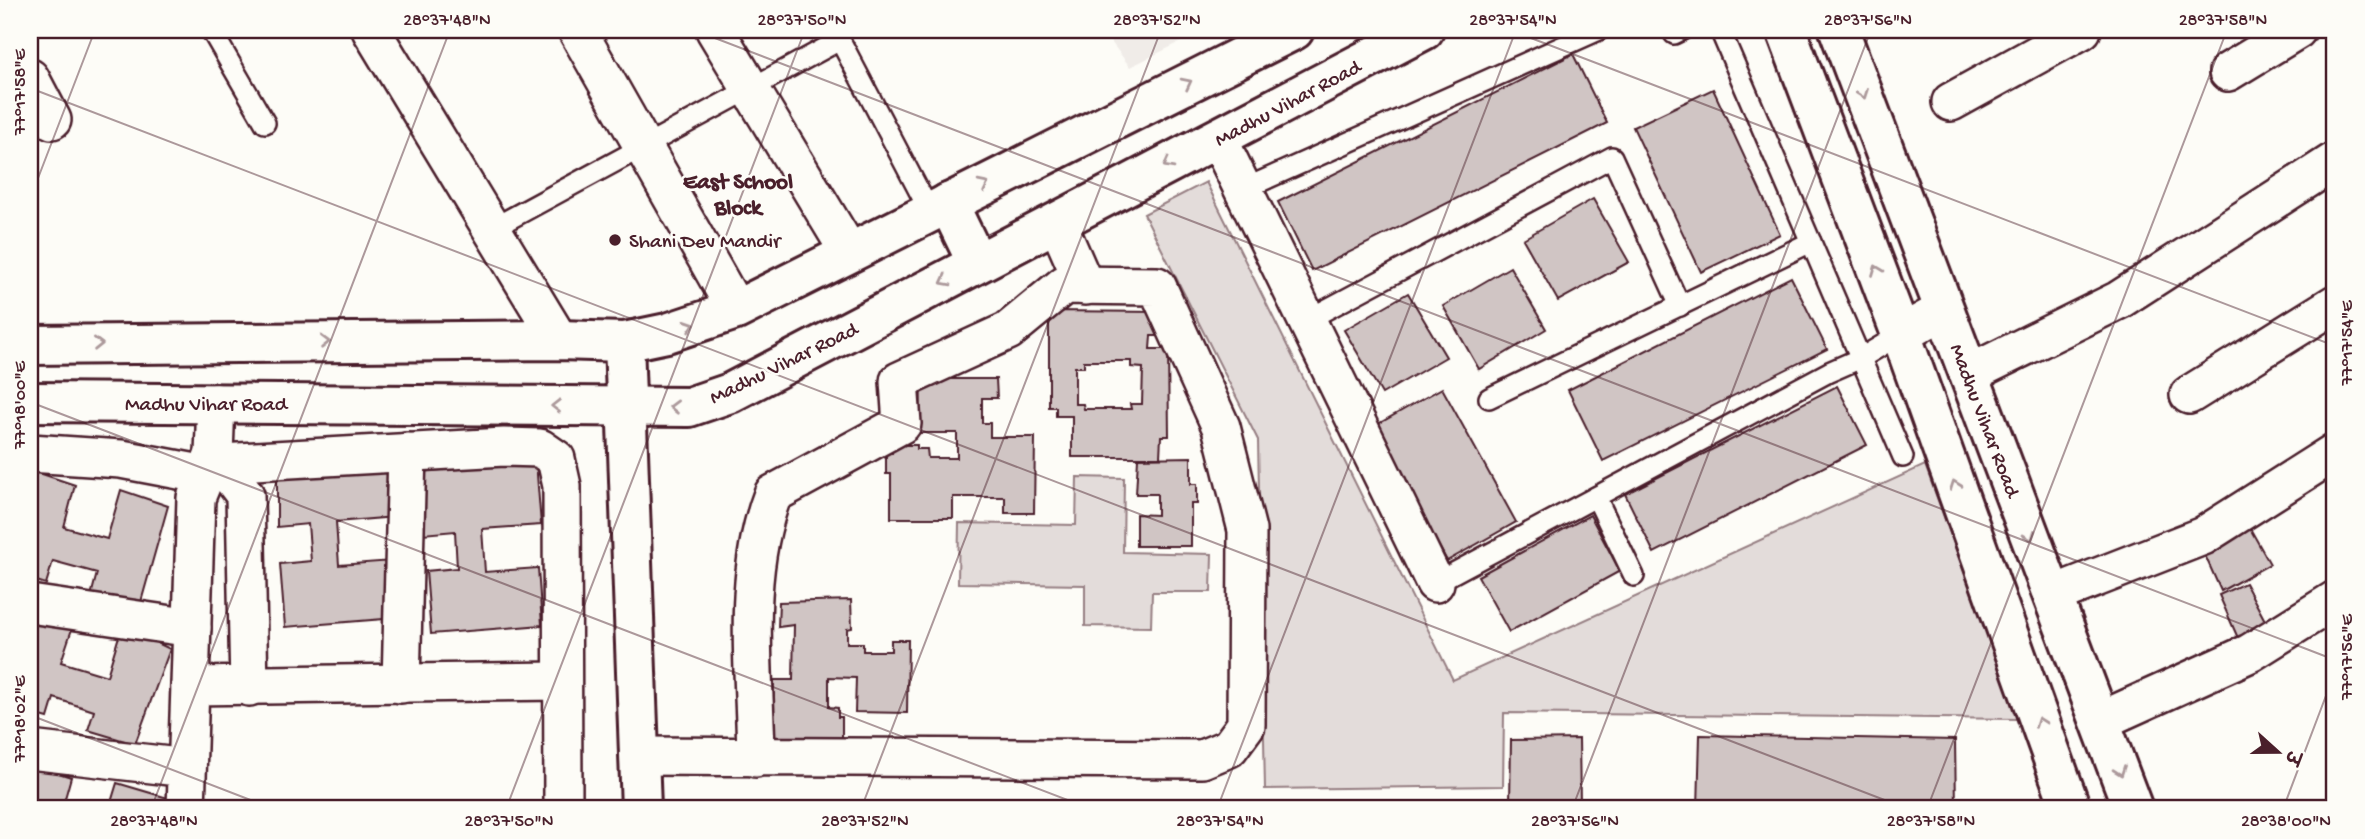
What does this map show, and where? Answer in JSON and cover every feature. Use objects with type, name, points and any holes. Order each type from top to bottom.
[{"type":"street","points":[[371,30],[559,340]]},
{"type":"street","points":[[577,30],[736,310]]},
{"type":"street","points":[[715,30],[849,252]]},
{"type":"street","points":[[30,345],[559,340],[624,342],[667,333],[736,310],[1294,30]]},
{"type":"street","name":"Madhu Vihar Road","points":[[30,402],[689,407],[730,393],[1424,30]]},
{"type":"street","points":[[1786,30],[1901,334],[2071,809]]},
{"type":"street","points":[[1951,102],[2082,30]]},
{"type":"street","points":[[2228,72],[2297,30]]},
{"type":"street","name":"Madhu Vihar Road","points":[[1841,31],[1944,310],[2102,720],[2133,809]]},
{"type":"street","points":[[30,78],[52,120]]},
{"type":"street","points":[[1217,138],[1435,583]]},
{"type":"street","points":[[1969,374],[2119,300],[2335,161]]},
{"type":"street","points":[[939,207],[977,264]]},
{"type":"street","points":[[1057,222],[1085,286]]},
{"type":"street","points":[[640,756],[756,758],[1202,759],[1229,748],[1246,725],[1247,530],[1221,427],[1157,286],[1065,285],[1008,331],[899,381],[902,424],[773,494],[761,527],[754,567],[756,758]]},
{"type":"street","points":[[2189,394],[2335,304]]},
{"type":"street","points":[[1901,334],[1944,310]]},
{"type":"street","points":[[624,342],[624,406],[641,809]]},
{"type":"street","points":[[186,809],[196,498],[214,464],[216,403]]},
{"type":"street","points":[[30,453],[214,464],[540,447],[556,459],[562,485],[563,809]]},
{"type":"street","points":[[401,684],[407,452]]},
{"type":"street","points":[[2052,595],[2203,536],[2335,452]]},
{"type":"street","points":[[214,464],[245,495],[249,687]]},
{"type":"street","points":[[2102,720],[2250,653],[2335,600]]},
{"type":"street","points":[[30,604],[192,628]]},
{"type":"street","points":[[190,686],[562,681]]},
{"type":"street","points":[[30,750],[187,768]]},
{"type":"lane","points":[[211,30],[265,123]]},
{"type":"lane","points":[[1244,189],[1600,30]]},
{"type":"lane","points":[[1672,30],[1674,34],[1682,30]]},
{"type":"lane","points":[[1720,30],[1903,457]]},
{"type":"lane","points":[[493,228],[840,40],[939,207]]},
{"type":"lane","points":[[1305,321],[1612,157],[1680,306]]},
{"type":"lane","points":[[1489,398],[1811,242]]},
{"type":"lane","points":[[1435,583],[1861,358],[1901,334]]},
{"type":"lane","points":[[1596,497],[1634,576]]},
{"type":"shaded area","points":[[1102,30],[1205,30],[1130,67]]},
{"type":"shaded area","points":[[1206,182],[1453,680],[1925,465],[2018,719],[1504,713],[1503,786],[1265,789],[1258,440],[1144,214]]},
{"type":"shaded area","points":[[1077,477],[1124,478],[1123,552],[1212,554],[1211,592],[1152,592],[1151,627],[1085,626],[1085,585],[958,583],[959,523],[1076,525]]},
{"type":"building","points":[[1573,54],[1607,123],[1312,271],[1278,202]]},
{"type":"building","points":[[1713,89],[1780,234],[1701,272],[1633,127]]},
{"type":"building","points":[[1593,199],[1629,262],[1558,301],[1523,239]]},
{"type":"building","points":[[1510,267],[1546,329],[1479,369],[1443,306]]},
{"type":"building","points":[[1791,277],[1827,349],[1603,461],[1568,390]]},
{"type":"building","points":[[1408,293],[1446,357],[1382,394],[1344,330]]},
{"type":"building","points":[[1049,311],[1161,312],[1160,336],[1151,336],[1150,349],[1168,349],[1169,436],[1161,436],[1160,457],[1072,457],[1072,416],[1056,416],[1056,407],[1049,407]],"holes":[[[1084,361],[1131,361],[1131,367],[1143,368],[1142,404],[1130,404],[1131,409],[1084,409],[1083,404],[1075,404],[1075,367],[1084,367]]]},
{"type":"building","points":[[921,379],[996,379],[997,398],[982,398],[982,423],[990,423],[990,437],[1035,437],[1034,513],[1005,513],[1005,497],[953,497],[953,518],[891,518],[891,474],[886,474],[886,453],[892,453],[892,445],[917,445],[917,449],[927,449],[928,458],[957,458],[957,433],[920,433]]},
{"type":"building","points":[[1837,386],[1867,445],[1654,553],[1625,494]]},
{"type":"building","points":[[1442,388],[1516,522],[1447,561],[1373,427]]},
{"type":"building","points":[[1191,457],[1191,484],[1197,484],[1197,504],[1191,504],[1191,546],[1136,546],[1136,514],[1157,515],[1157,494],[1136,494],[1138,458]]},
{"type":"building","points":[[397,458],[395,517],[336,522],[339,565],[392,561],[396,618],[285,627],[280,564],[311,561],[308,524],[277,527],[277,461]]},
{"type":"building","points":[[536,462],[541,525],[482,529],[485,572],[538,568],[542,625],[431,634],[426,571],[457,568],[455,531],[423,534],[418,472]]},
{"type":"building","points":[[30,470],[75,485],[64,527],[107,539],[121,490],[168,506],[139,609],[91,596],[97,573],[53,561],[46,584],[30,579]]},
{"type":"building","points":[[1590,515],[1620,571],[1509,632],[1478,576]]},
{"type":"building","points":[[2243,516],[2270,564],[2221,591],[2199,542]]},
{"type":"building","points":[[2245,583],[2269,628],[2241,645],[2219,595]]},
{"type":"building","points":[[851,600],[852,628],[847,629],[847,643],[863,643],[863,651],[891,651],[891,640],[908,640],[907,713],[855,712],[856,678],[829,677],[829,707],[838,708],[838,717],[842,717],[842,742],[773,740],[774,680],[793,680],[794,625],[778,627],[779,602]]},
{"type":"building","points":[[30,617],[75,620],[61,662],[107,676],[122,626],[170,649],[135,744],[88,730],[94,711],[54,698],[48,718],[30,713]]},
{"type":"building","points":[[1700,735],[1955,740],[1956,809],[1698,809]]},
{"type":"building","points":[[1579,739],[1580,804],[1510,805],[1511,740]]},
{"type":"building","points":[[30,764],[71,777],[62,809],[30,809]]},
{"type":"building","points":[[117,783],[171,799],[168,809],[109,809]]},
{"type":"building","points":[[1580,804],[1580,809],[1510,809],[1510,805]]},
{"type":"place","name":"Shani Dev Mandir","points":[[615,240]]},
{"type":"district","name":"East School Block","points":[[738,193]]}]
